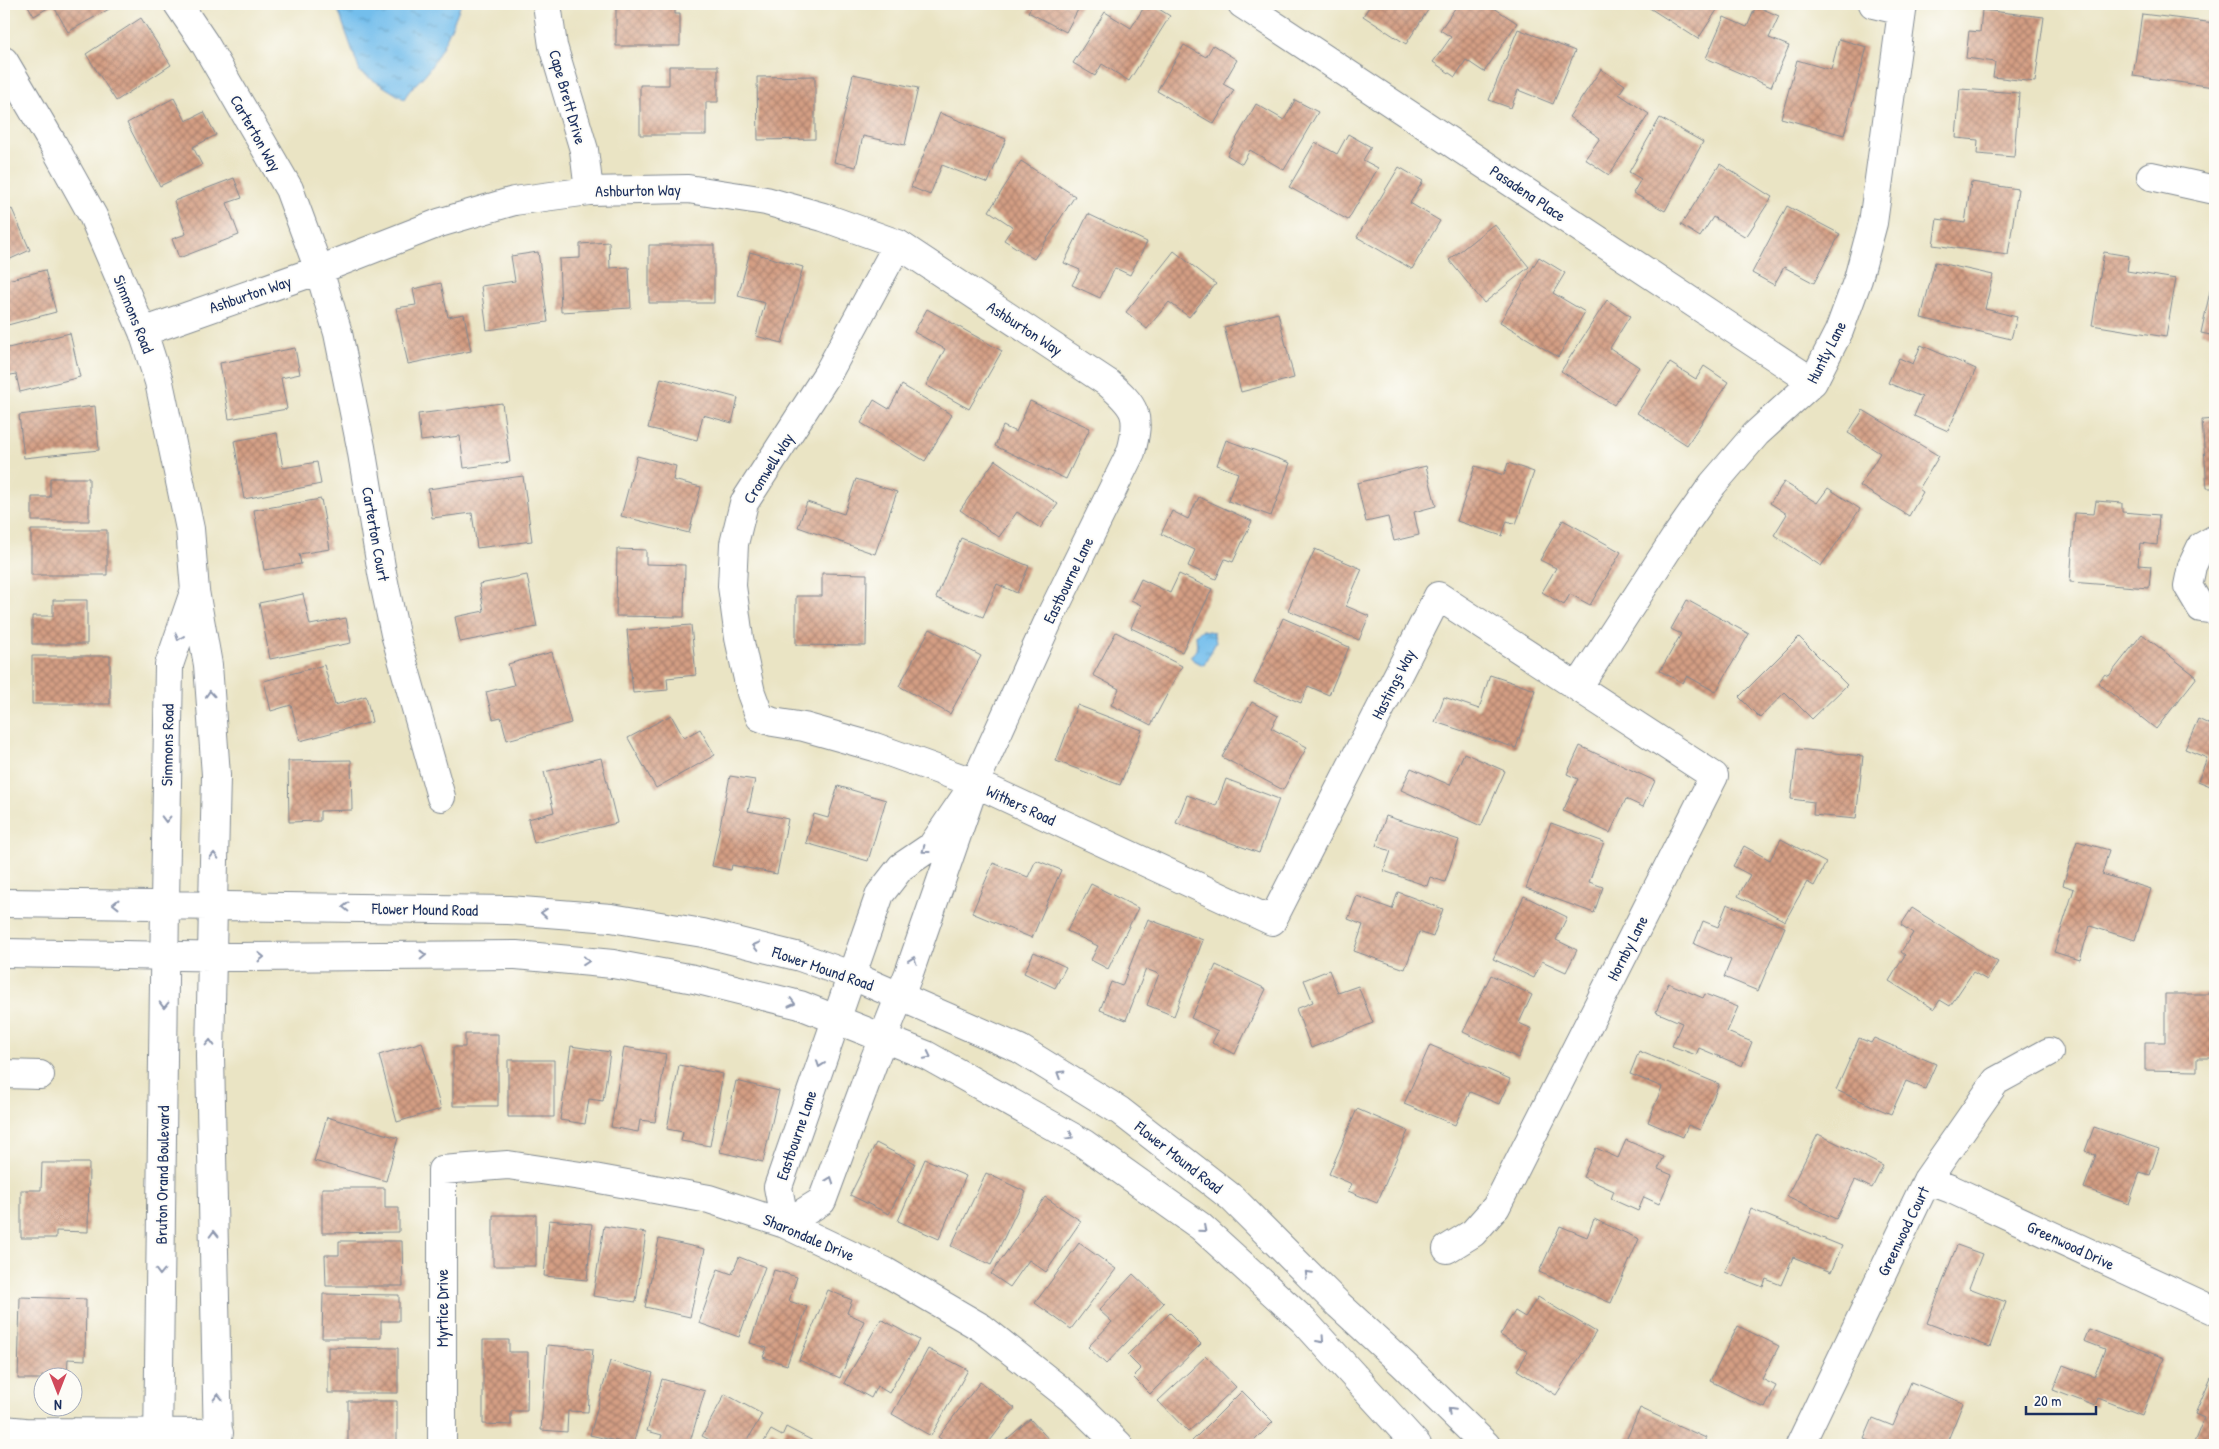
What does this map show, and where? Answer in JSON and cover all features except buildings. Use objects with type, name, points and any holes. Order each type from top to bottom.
[{"type":"street","name":"Carterton Way","points":[[178,4],[214,59],[260,142],[289,189],[319,270]]},
{"type":"street","name":"Cape Brett Drive","points":[[547,4],[553,46],[584,150],[588,191]]},
{"type":"street","name":"Pasadena Place","points":[[1242,4],[1813,382]]},
{"type":"street","points":[[1873,4],[1902,8]]},
{"type":"street","name":"Huntly Lane","points":[[1578,687],[1675,538],[1713,484],[1756,434],[1813,382],[1839,330],[1858,279],[1873,223],[1902,8]]},
{"type":"street","name":"Simmons Road","points":[[4,61],[93,216],[143,332],[159,382],[190,529],[195,591],[208,665],[216,775],[213,905]]},
{"type":"street","points":[[2151,176],[2215,190]]},
{"type":"street","name":"Ashburton Way","points":[[143,332],[319,270],[439,223],[514,201],[588,191],[688,189],[766,201],[823,217],[898,244],[1108,383]]},
{"type":"street","name":"Cromwell Way","points":[[760,717],[751,693],[739,638],[732,586],[734,544],[744,503],[828,373],[898,244]]},
{"type":"street","name":"Carterton Court","points":[[319,270],[338,333],[395,634],[441,797]]},
{"type":"street","name":"Eastbourne Lane","points":[[975,783],[932,846],[901,867],[880,894],[778,1187],[785,1224],[822,1201],[900,996],[975,783],[1052,613],[1131,452],[1136,434],[1136,416],[1126,398],[1108,383]]},
{"type":"street","points":[[2215,539],[2202,547],[2192,566],[2188,586],[2202,608],[2215,610]]},
{"type":"street","name":"Simmons Road","points":[[165,904],[168,665],[195,591]]},
{"type":"street","name":"Hastings Way","points":[[1272,922],[1438,596],[1578,687]]},
{"type":"street","name":"Hornby Lane","points":[[1447,1249],[1473,1233],[1496,1207],[1714,776],[1578,687]]},
{"type":"street","name":"Withers Road","points":[[760,717],[875,747],[975,783],[1272,922]]},
{"type":"street","name":"Flower Mound Road","points":[[4,903],[509,910],[611,918],[704,933],[800,957],[853,976],[1020,1049],[1120,1111],[1232,1198],[1339,1305],[1486,1445]]},
{"type":"street","name":"Bruton Orand Boulevard","points":[[158,1439],[165,904]]},
{"type":"street","points":[[4,1430],[158,1439],[218,1439],[210,1056],[213,905]]},
{"type":"street","points":[[4,953],[164,956],[516,955],[613,964],[728,987],[800,1005],[837,1018],[926,1055],[1083,1143],[1200,1226],[1303,1320],[1417,1445]]},
{"type":"street","name":"Greenwood Court","points":[[1800,1445],[1927,1180],[1996,1081],[2049,1052]]},
{"type":"street","points":[[4,1074],[40,1074]]},
{"type":"street","name":"Sharondale Drive","points":[[442,1170],[508,1165],[594,1178],[709,1199],[785,1224],[886,1272],[982,1328],[1073,1400],[1120,1445]]},
{"type":"street","name":"Myrtice Drive","points":[[442,1170],[442,1445]]},
{"type":"street","name":"Greenwood Drive","points":[[1927,1180],[1951,1189],[2215,1311]]},
{"type":"water","points":[[336,4],[461,4],[437,56],[427,72],[404,99],[360,72]]},
{"type":"water","points":[[1202,630],[1213,632],[1216,642],[1204,665],[1194,661],[1190,656],[1197,650],[1196,634]]}]
